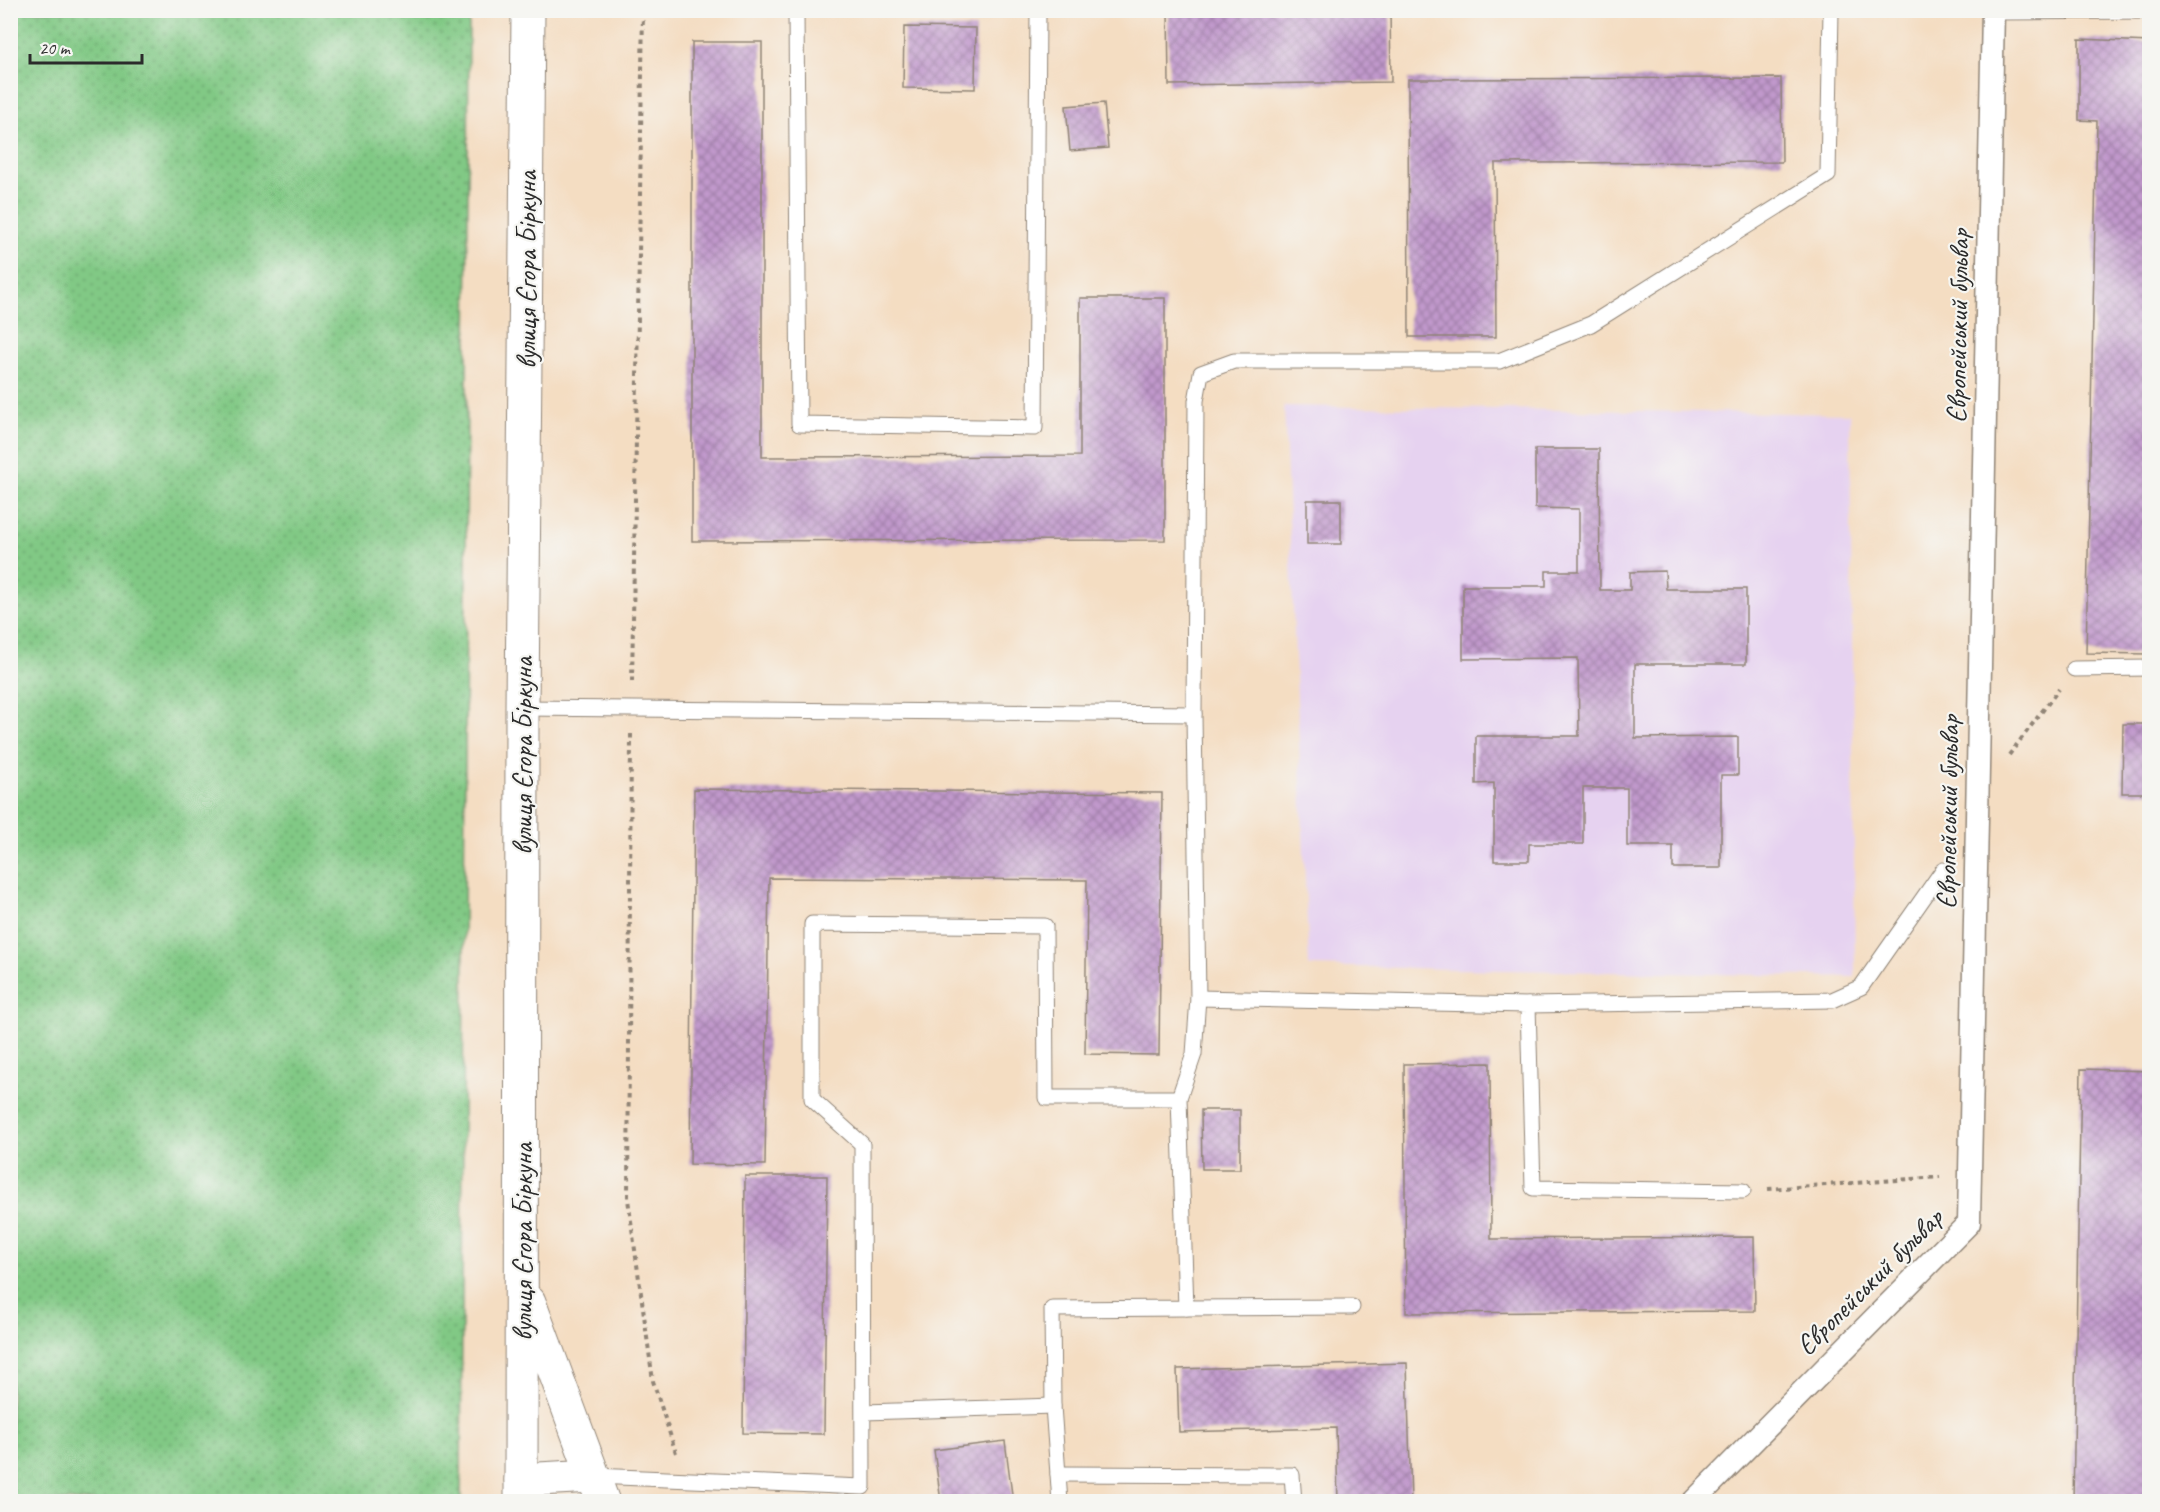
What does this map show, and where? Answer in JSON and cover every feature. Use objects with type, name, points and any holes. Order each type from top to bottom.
[{"type":"street","name":"вулиця Єгора Біркуна","points":[[521,1491],[522,708],[528,10]]},
{"type":"street","name":"Європейський бульвар","points":[[1694,1502],[1969,1222],[1994,11]]},
{"type":"street","points":[[521,1491],[598,1489],[522,1284]]},
{"type":"lane","points":[[796,10],[799,424],[1035,428],[1038,10]]},
{"type":"lane","points":[[1186,1308],[1179,1098],[1194,1054],[1198,998],[1194,714],[1196,401],[1200,374],[1234,361],[1499,361],[1591,324],[1828,175],[1831,10]]},
{"type":"lane","points":[[1994,11],[2150,11]]},
{"type":"lane","points":[[2074,669],[2150,668]]},
{"type":"lane","points":[[522,708],[1194,714]]},
{"type":"lane","points":[[1198,998],[1528,1005],[1832,1000],[1861,987],[1943,870]]},
{"type":"lane","points":[[598,1489],[685,1479],[863,1487],[862,1144],[812,1099],[812,924],[1045,926],[1046,1098],[1179,1098]]},
{"type":"lane","points":[[1528,1005],[1533,1188],[1743,1191]]},
{"type":"lane","points":[[1060,1502],[1053,1406],[1052,1309],[1352,1307]]},
{"type":"lane","points":[[864,1412],[1053,1406]]},
{"type":"lane","points":[[1058,1474],[1292,1475],[1294,1502]]},
{"type":"path","points":[[643,10],[632,710],[628,1199],[653,1381],[685,1479]]},
{"type":"path","points":[[1743,1191],[1970,1175]]},
{"type":"shaded area","points":[[1284,406],[1850,414],[1855,977],[1309,966]]},
{"type":"green space","points":[[10,11],[469,11],[461,1501],[11,1501]]},
{"type":"building","points":[[1168,10],[1390,10],[1391,82],[1169,85]]},
{"type":"building","points":[[904,27],[976,28],[975,89],[903,88]]},
{"type":"building","points":[[2079,39],[2150,42],[2150,654],[2086,653],[2097,121],[2079,120]]},
{"type":"building","points":[[692,42],[762,42],[762,457],[1080,456],[1080,298],[1165,298],[1165,540],[692,541]]},
{"type":"building","points":[[1781,78],[1782,162],[1495,163],[1496,337],[1409,337],[1408,79]]},
{"type":"building","points":[[1104,103],[1108,148],[1070,151],[1066,106]]},
{"type":"building","points":[[1535,449],[1599,449],[1600,590],[1630,590],[1630,572],[1665,571],[1666,589],[1746,589],[1746,664],[1635,664],[1635,738],[1738,737],[1738,775],[1721,775],[1721,868],[1673,868],[1673,846],[1627,846],[1627,788],[1583,788],[1583,844],[1529,844],[1529,861],[1494,861],[1494,783],[1476,784],[1476,736],[1579,736],[1578,658],[1463,659],[1463,586],[1546,586],[1546,571],[1579,571],[1579,509],[1535,508]]},
{"type":"building","points":[[1307,500],[1341,500],[1341,544],[1307,544]]},
{"type":"building","points":[[2123,724],[2150,724],[2150,793],[2122,793]]},
{"type":"building","points":[[694,789],[1162,793],[1159,1055],[1085,1054],[1087,880],[769,878],[765,1165],[690,1164]]},
{"type":"building","points":[[1490,1063],[1491,1239],[1754,1237],[1755,1311],[1406,1313],[1404,1064]]},
{"type":"building","points":[[2081,1069],[2150,1071],[2150,1502],[2073,1502]]},
{"type":"building","points":[[1201,1110],[1240,1110],[1240,1169],[1202,1169]]},
{"type":"building","points":[[745,1176],[827,1176],[824,1434],[743,1433]]},
{"type":"building","points":[[1407,1363],[1411,1502],[1338,1502],[1336,1428],[1179,1432],[1177,1369]]},
{"type":"building","points":[[1005,1441],[1013,1502],[941,1502],[934,1450]]}]
